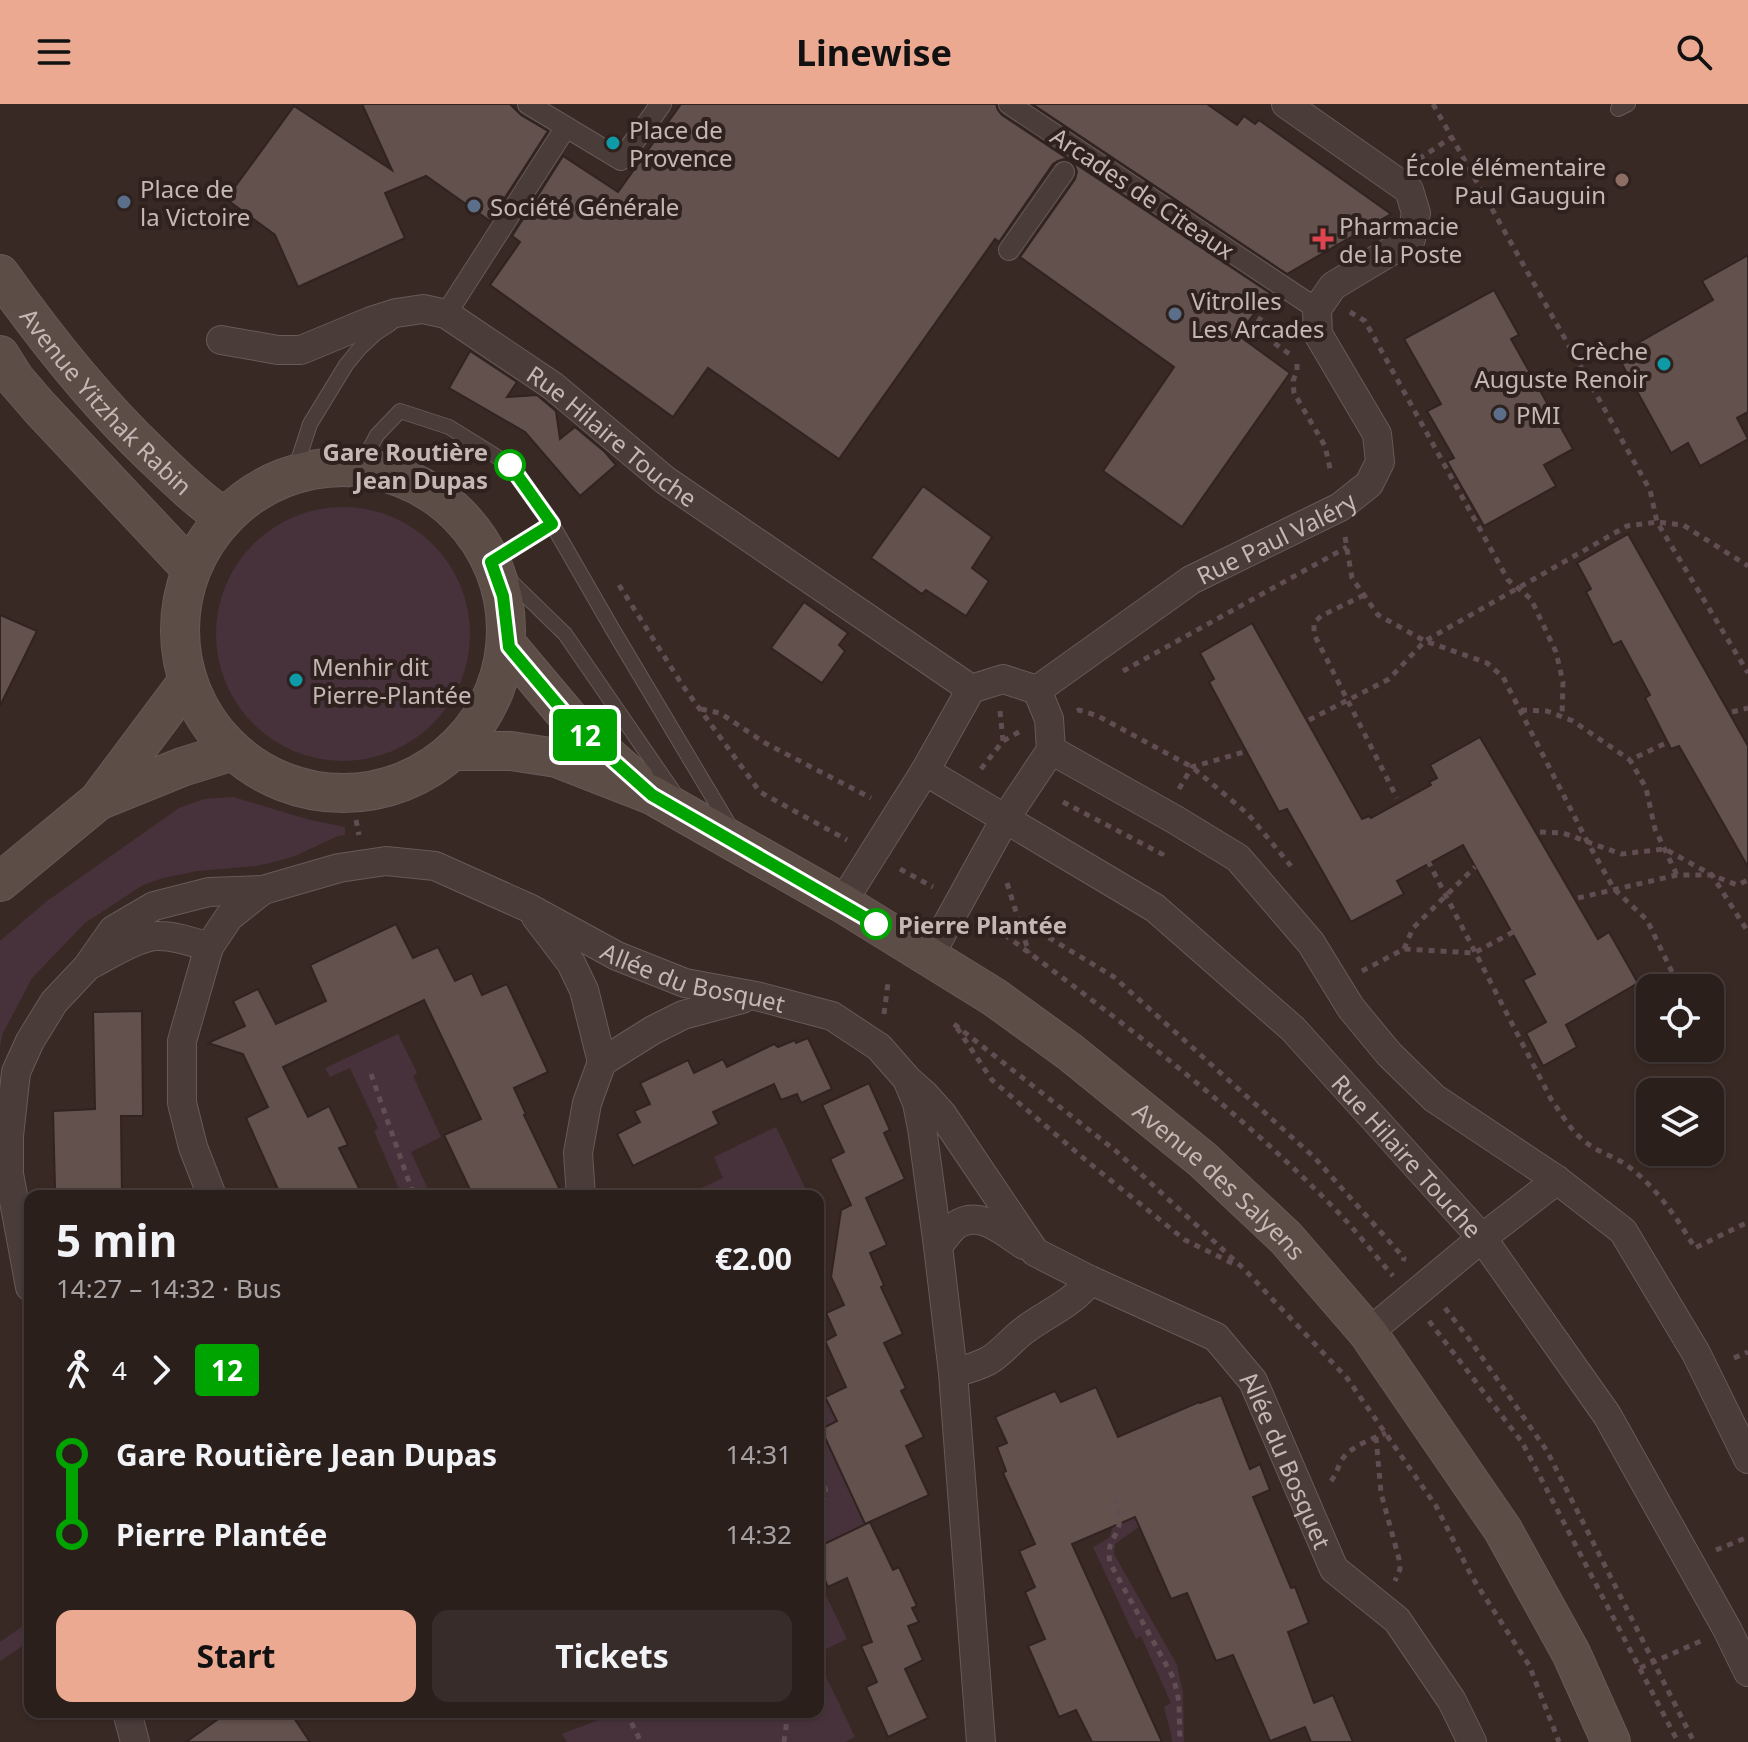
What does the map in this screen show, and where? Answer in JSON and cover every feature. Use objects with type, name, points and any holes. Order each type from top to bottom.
[{"type":"main road","name":"Avenue Yitzhak Rabin","points":[[0,274],[64,360],[116,421],[196,497],[222,516]]},
{"type":"main road","name":"Avenue Yitzhak Rabin","points":[[0,355],[15,379],[40,408],[191,569]]},
{"type":"main road","points":[[321,467],[360,467],[384,471],[418,484],[448,504],[473,531],[491,562],[503,596],[509,647],[491,700],[458,751],[393,787],[343,795],[293,788],[249,767],[230,752],[201,715],[187,682],[182,643],[191,569],[199,547],[222,516],[255,490],[294,473],[321,467]]},
{"type":"main road","name":"Avenue des Salyens","points":[[509,647],[578,729],[652,795]]},
{"type":"main road","points":[[0,882],[98,801],[187,682]]},
{"type":"main road","name":"Avenue des Salyens","points":[[458,751],[511,751],[557,758],[652,795],[842,903],[994,997],[1070,1052],[1203,1160],[1286,1238],[1368,1333],[1503,1530],[1571,1653],[1599,1735]]},
{"type":"main road","points":[[98,801],[182,767],[230,752]]},
{"type":"street","points":[[528,104],[621,160],[661,104]]},
{"type":"street","name":"Arcades de Citeaux","points":[[1009,104],[1072,160],[1317,309]]},
{"type":"street","points":[[1286,104],[1409,190],[1416,213],[1411,239],[1333,286],[1317,309]]},
{"type":"street","points":[[221,340],[278,350],[301,350],[396,313],[434,312],[566,127]]},
{"type":"street","points":[[1009,250],[1072,160]]},
{"type":"street","name":"Rue Paul Valéry","points":[[1037,690],[1191,580],[1340,507],[1369,484],[1380,462],[1377,434],[1318,334],[1317,309]]},
{"type":"street","name":"Rue Hilaire Touche","points":[[434,312],[553,386],[665,480],[971,689]]},
{"type":"street","points":[[842,903],[925,771],[971,689],[1003,679],[1037,690],[1049,719],[1051,750],[1005,819],[929,957]]},
{"type":"street","points":[[1051,750],[1238,858],[1311,943],[1351,1008],[1389,1054],[1434,1098],[1557,1180],[1623,1231],[1696,1353],[1748,1459]]},
{"type":"street","name":"Rue Hilaire Touche","points":[[925,771],[1155,908],[1283,1020],[1482,1238],[1607,1415],[1748,1672]]},
{"type":"street","name":"Allée du Bosquet","points":[[24,1255],[9,1174],[9,1136],[16,1072],[30,1041],[54,1002],[87,967],[113,930],[154,906],[209,892],[263,890],[339,868],[386,861],[435,866],[529,908],[617,956],[685,983],[756,996],[832,1016],[879,1047],[942,1114],[1035,1252]]},
{"type":"street","name":"Allée du Bosquet","points":[[210,1190],[193,1147],[182,1103],[182,1041],[209,947],[229,917],[263,890]]},
{"type":"street","points":[[529,908],[571,963],[584,990],[602,1062],[587,1103],[578,1153],[581,1190]]},
{"type":"street","name":"Allée du Bosquet","points":[[87,967],[122,947],[156,935],[189,940],[209,947]]},
{"type":"street","points":[[602,1062],[683,1015],[756,996]]},
{"type":"street","points":[[908,1080],[917,1103],[953,1373],[981,1742]]},
{"type":"street","points":[[1368,1333],[1557,1180]]},
{"type":"street","name":"Allée du Bosquet","points":[[938,1246],[954,1227],[969,1218],[987,1221],[1035,1252],[1090,1280],[1216,1337],[1253,1381],[1334,1569],[1397,1620],[1452,1701],[1472,1742]]},
{"type":"street","points":[[953,1373],[973,1368],[992,1358],[1024,1330],[1072,1300],[1090,1280]]},
{"type":"street","points":[[129,1718],[135,1742]]},
{"type":"lane","points":[[294,473],[310,424],[359,349],[376,333],[397,320],[434,312]]},
{"type":"lane","points":[[360,467],[377,435],[400,411],[449,427],[510,465],[552,524],[744,849]]},
{"type":"lane","points":[[552,524],[491,562],[565,634],[691,817]]},
{"type":"path","points":[[1433,104],[1650,490],[1657,522],[1748,673]]},
{"type":"path","points":[[1282,287],[1257,323],[1258,331],[1297,362],[1294,393],[1325,446],[1340,507],[1352,578],[1378,615],[1425,641],[1487,663],[1503,677],[1614,889],[1647,920],[1674,974]]},
{"type":"path","points":[[1317,309],[1350,312],[1365,321],[1508,580],[1531,599],[1556,652],[1563,682],[1562,716]]},
{"type":"path","points":[[1309,720],[1389,679],[1425,641],[1627,526],[1657,522],[1683,525],[1748,566]]},
{"type":"path","points":[[1121,672],[1347,547]]},
{"type":"path","points":[[617,581],[683,686],[760,792],[856,845]]},
{"type":"path","points":[[1364,595],[1321,616],[1314,623],[1314,634],[1397,798]]},
{"type":"path","points":[[1079,710],[1083,697]]},
{"type":"path","points":[[1732,712],[1748,708]]},
{"type":"path","points":[[1521,710],[1547,711],[1573,721],[1630,760],[1646,788],[1655,829],[1677,875]]},
{"type":"path","points":[[1630,760],[1664,744]]},
{"type":"path","points":[[1540,832],[1563,833],[1621,854],[1665,849],[1737,885],[1748,880]]},
{"type":"path","points":[[1428,861],[1551,1099],[1574,1131],[1589,1145],[1627,1165],[1650,1185],[1695,1248],[1748,1222]]},
{"type":"path","points":[[1404,949],[1413,928],[1475,867]]},
{"type":"path","points":[[898,868],[943,892]]},
{"type":"path","points":[[1578,898],[1677,875],[1712,875]]},
{"type":"path","points":[[1712,875],[1748,932]]},
{"type":"path","points":[[974,912],[1106,1010],[1228,1108],[1334,1208],[1400,1284]]},
{"type":"path","points":[[1018,919],[1114,977],[1217,1068],[1314,1157],[1404,1258],[1402,1271]]},
{"type":"path","points":[[1336,984],[1404,949],[1474,953],[1515,931]]},
{"type":"path","points":[[1244,1269],[1185,1240],[1088,1162],[992,1080],[954,1024],[1116,1151],[1244,1269],[1347,1378],[1436,1506],[1472,1577],[1529,1665],[1559,1742]]},
{"type":"path","points":[[371,1074],[412,1190]]},
{"type":"path","points":[[1433,1309],[1446,1308],[1547,1451],[1694,1742]]},
{"type":"path","points":[[1420,1309],[1522,1442],[1678,1742]]},
{"type":"path","points":[[1305,1501],[1326,1488],[1336,1475],[1341,1460],[1353,1449],[1386,1433]]},
{"type":"path","points":[[1366,1597],[1383,1594],[1397,1578],[1400,1569],[1381,1493],[1376,1437]]},
{"type":"path","points":[[1115,1498],[1120,1516],[1118,1530],[1108,1550],[1110,1563],[1174,1679],[1179,1702],[1180,1742]]},
{"type":"path","points":[[1640,1668],[1727,1629]]},
{"type":"path","points":[[629,1718],[641,1742]]},
{"type":"path","points":[[784,1742],[787,1718]]},
{"type":"shaded area","points":[[343,507],[391,517],[433,544],[460,586],[470,634],[460,682],[433,724],[391,751],[343,761],[295,751],[253,724],[226,682],[216,634],[226,586],[253,544],[295,517]]},
{"type":"shaded area","points":[[233,797],[345,827],[345,835],[278,861],[197,871],[143,885],[85,923],[32,978],[3,1033],[0,1047],[0,941],[47,901],[179,808],[204,799]]},
{"type":"shaded area","points":[[398,1034],[417,1073],[413,1076],[441,1137],[411,1152],[428,1190],[399,1190],[374,1131],[378,1128],[350,1068],[330,1077],[325,1068]]},
{"type":"shaded area","points":[[776,1127],[806,1190],[697,1190],[723,1178],[714,1157]]},
{"type":"shaded area","points":[[824,1394],[837,1421],[824,1428]]},
{"type":"shaded area","points":[[824,1435],[866,1524],[824,1544]]},
{"type":"shaded area","points":[[1120,1480],[1140,1526],[1115,1544],[1114,1554],[1177,1665],[1183,1693],[1184,1742],[1172,1742],[1164,1707],[1171,1703],[1141,1636],[1136,1639],[1093,1547],[1109,1538],[1112,1530],[1098,1497]]},
{"type":"shaded area","points":[[824,1591],[847,1639],[824,1650]]},
{"type":"shaded area","points":[[24,1625],[24,1645],[0,1661],[0,1642]]},
{"type":"shaded area","points":[[824,1672],[855,1737],[845,1742],[567,1742],[562,1734],[603,1718],[824,1718]]},
{"type":"building","points":[[362,104],[510,104],[521,115],[548,131],[490,221],[426,176],[385,193],[405,238],[298,287],[275,235],[226,199],[294,106],[392,170]]},
{"type":"building","points":[[681,104],[996,104],[1002,115],[1270,293],[1238,335],[1290,373],[1182,527],[1103,471],[1174,367],[1020,257],[1075,179],[1075,166],[1064,159],[1053,164],[999,242],[995,239],[839,459],[708,368],[673,417],[490,285],[520,242],[512,236],[563,156],[618,192]]},
{"type":"building","points":[[1032,104],[1207,104],[1237,125],[1244,116],[1255,124],[1259,120],[1391,214],[1287,274]]},
{"type":"building","name":"Crèche Auguste Renoir","points":[[1748,255],[1748,412],[1737,418],[1748,439],[1700,466],[1688,443],[1671,453],[1617,355],[1713,300],[1702,281]]},
{"type":"building","name":"PMI","points":[[1494,290],[1519,335],[1511,339],[1573,449],[1544,465],[1556,486],[1484,526],[1447,461],[1454,458],[1427,411],[1441,404],[1404,339]]},
{"type":"building","name":"Gare Routière Jean Dupas","points":[[470,351],[517,382],[507,397],[537,395],[556,411],[560,439],[575,427],[616,465],[580,496],[525,432],[449,388]]},
{"type":"building","points":[[923,486],[992,537],[972,568],[989,581],[966,616],[926,590],[922,594],[871,558]]},
{"type":"building","points":[[1628,534],[1748,746],[1748,867],[1679,746],[1671,749],[1645,698],[1650,695],[1621,641],[1613,645],[1586,592],[1591,589],[1577,563]]},
{"type":"building","points":[[804,602],[848,633],[839,645],[845,651],[822,683],[771,648]]},
{"type":"building","points":[[0,615],[37,631],[0,706]]},
{"type":"building","points":[[1252,623],[1362,819],[1371,818],[1431,785],[1429,782],[1437,778],[1430,765],[1480,737],[1598,939],[1609,932],[1636,984],[1566,1025],[1577,1047],[1543,1066],[1526,1033],[1546,1022],[1523,980],[1535,974],[1463,845],[1397,881],[1404,894],[1351,922],[1287,809],[1279,812],[1209,682],[1214,679],[1200,653]]},
{"type":"building","points":[[396,924],[413,958],[438,947],[455,981],[472,973],[482,995],[507,984],[548,1072],[514,1088],[560,1190],[470,1190],[444,1135],[481,1119],[424,1000],[283,1067],[308,1117],[329,1106],[348,1145],[339,1148],[360,1190],[278,1190],[246,1118],[268,1107],[243,1054],[208,1043],[245,1026],[233,1001],[258,989],[276,1024],[326,1001],[310,965]]},
{"type":"building","points":[[142,1011],[143,1116],[121,1116],[122,1190],[55,1189],[53,1111],[95,1109],[93,1012]]},
{"type":"building","points":[[808,1038],[832,1089],[801,1103],[797,1094],[781,1100],[774,1084],[713,1112],[719,1124],[633,1166],[617,1134],[640,1122],[634,1111],[650,1104],[640,1083],[688,1060],[694,1073],[723,1059],[727,1067],[774,1044],[778,1047]]},
{"type":"building","points":[[869,1083],[890,1130],[884,1133],[905,1179],[866,1198],[887,1245],[870,1253],[884,1285],[881,1287],[903,1334],[884,1343],[906,1388],[901,1391],[924,1437],[906,1446],[929,1495],[865,1524],[824,1435],[824,1428],[837,1421],[825,1397],[846,1387],[825,1341],[836,1335],[826,1313],[844,1305],[831,1277],[841,1210],[851,1205],[830,1159],[844,1152],[822,1105]]},
{"type":"building","points":[[1096,1387],[1118,1437],[1221,1395],[1250,1469],[1260,1464],[1270,1490],[1253,1497],[1309,1623],[1288,1632],[1314,1703],[1333,1695],[1353,1742],[1311,1742],[1305,1727],[1270,1741],[1233,1655],[1216,1661],[1187,1593],[1171,1599],[1135,1517],[1072,1544],[1162,1742],[1092,1742],[1076,1710],[1059,1717],[1028,1646],[1045,1639],[1025,1592],[1035,1587],[1019,1551],[1035,1544],[1003,1473],[1006,1471],[997,1447],[1007,1443],[995,1417],[1055,1391],[1061,1402]]},
{"type":"building","points":[[870,1522],[893,1570],[899,1567],[917,1606],[912,1608],[919,1622],[908,1626],[923,1660],[905,1669],[928,1718],[888,1737],[866,1687],[877,1682],[861,1646],[872,1642],[847,1578],[828,1587],[824,1578],[824,1544]]},
{"type":"building","points":[[220,1718],[294,1718],[310,1742],[186,1742]]},
{"type":"bus line","name":"12","points":[[510,465],[552,524],[491,562],[503,596],[509,647],[578,729],[652,795],[876,924]]},
{"type":"place","name":"Place de Provence","points":[[613,143]]},
{"type":"place","name":"École élémentaire Paul Gauguin","points":[[1622,180]]},
{"type":"place","name":"Place de la Victoire","points":[[124,202]]},
{"type":"place","name":"Société Générale","points":[[474,206]]},
{"type":"place","name":"Pharmacie de la Poste","points":[[1323,239]]},
{"type":"place","name":"Vitrolles Les Arcades","points":[[1175,314]]},
{"type":"place","name":"Crèche Auguste Renoir","points":[[1664,364]]},
{"type":"place","name":"PMI","points":[[1500,414]]},
{"type":"place","name":"Gare Routière Jean Dupas","points":[[510,465]]},
{"type":"place","name":"Menhir dit Pierre-Plantée","points":[[296,680]]},
{"type":"place","name":"Pierre Plantée","points":[[876,924]]}]
